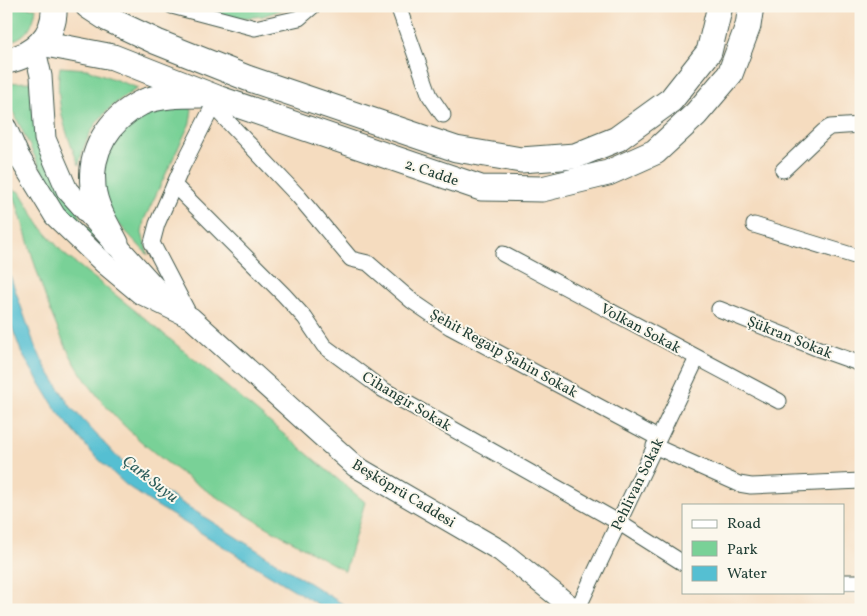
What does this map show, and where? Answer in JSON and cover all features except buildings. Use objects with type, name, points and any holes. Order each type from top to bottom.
[{"type":"main road","points":[[6,61],[20,58],[38,47],[51,28],[54,6]]},
{"type":"main road","name":"2. Cadde","points":[[88,6],[108,20],[247,78],[456,149],[521,160],[574,156],[616,139],[672,100],[708,52],[720,6]]},
{"type":"main road","name":"2. Cadde","points":[[38,47],[113,57],[214,100],[481,188],[542,189],[608,173],[655,152],[696,114],[730,74],[748,26],[751,6]]},
{"type":"main road","name":"Beşköprü Caddesi","points":[[38,47],[46,139],[67,190],[182,313],[356,466],[500,551],[576,610]]},
{"type":"main road","points":[[116,243],[100,211],[93,187],[95,154],[106,131],[125,113],[142,102],[176,95],[214,100]]},
{"type":"main road","name":"Beşköprü Caddesi","points":[[6,128],[20,157],[55,216],[104,263],[140,293],[182,313]]},
{"type":"street","points":[[172,6],[255,28],[299,18],[313,6]]},
{"type":"street","points":[[398,6],[430,96],[443,115]]},
{"type":"street","points":[[182,313],[152,243],[157,224],[214,100]]},
{"type":"street","name":"Şehit Regaip Şahin Sokak","points":[[214,100],[300,196],[350,259],[368,263],[412,301],[450,327],[656,442],[739,484],[761,486],[861,481]]},
{"type":"street","points":[[783,170],[824,131],[830,128],[861,125]]},
{"type":"street","name":"Cihangir Sokak","points":[[174,185],[284,295],[305,318],[324,346],[382,389],[618,522],[682,562]]},
{"type":"street","points":[[754,225],[861,258]]},
{"type":"street","name":"Volkan Sokak","points":[[503,254],[779,401]]},
{"type":"street","name":"Şükran Sokak","points":[[719,309],[819,350],[861,364]]},
{"type":"street","name":"Pehlivan Sokak","points":[[576,610],[697,358]]},
{"type":"street","points":[[844,582],[861,582]]},
{"type":"green space","points":[[6,6],[36,8],[31,26],[27,31],[18,38],[6,42]]},
{"type":"green space","points":[[199,6],[293,6],[263,16],[233,19]]},
{"type":"green space","points":[[60,67],[87,69],[138,88],[116,103],[100,119],[87,139],[79,165],[62,117],[59,92]]},
{"type":"green space","points":[[30,82],[34,120],[83,222],[130,273],[73,220],[53,194],[6,97],[6,83]]},
{"type":"green space","points":[[180,104],[192,109],[190,123],[144,220],[142,233],[148,255],[112,217],[101,184],[107,149],[129,119]]},
{"type":"green space","points":[[12,189],[20,192],[41,227],[64,254],[147,320],[365,502],[345,571],[270,529],[194,482],[126,428],[97,396],[73,360],[53,319]]},
{"type":"water","points":[[6,264],[35,346],[45,366],[71,407],[117,457],[152,484],[352,610],[327,610],[149,501],[126,485],[91,452],[57,411],[22,354],[6,311]]},
{"type":"water label","name":"Çark Suyu","points":[[151,478]]}]
